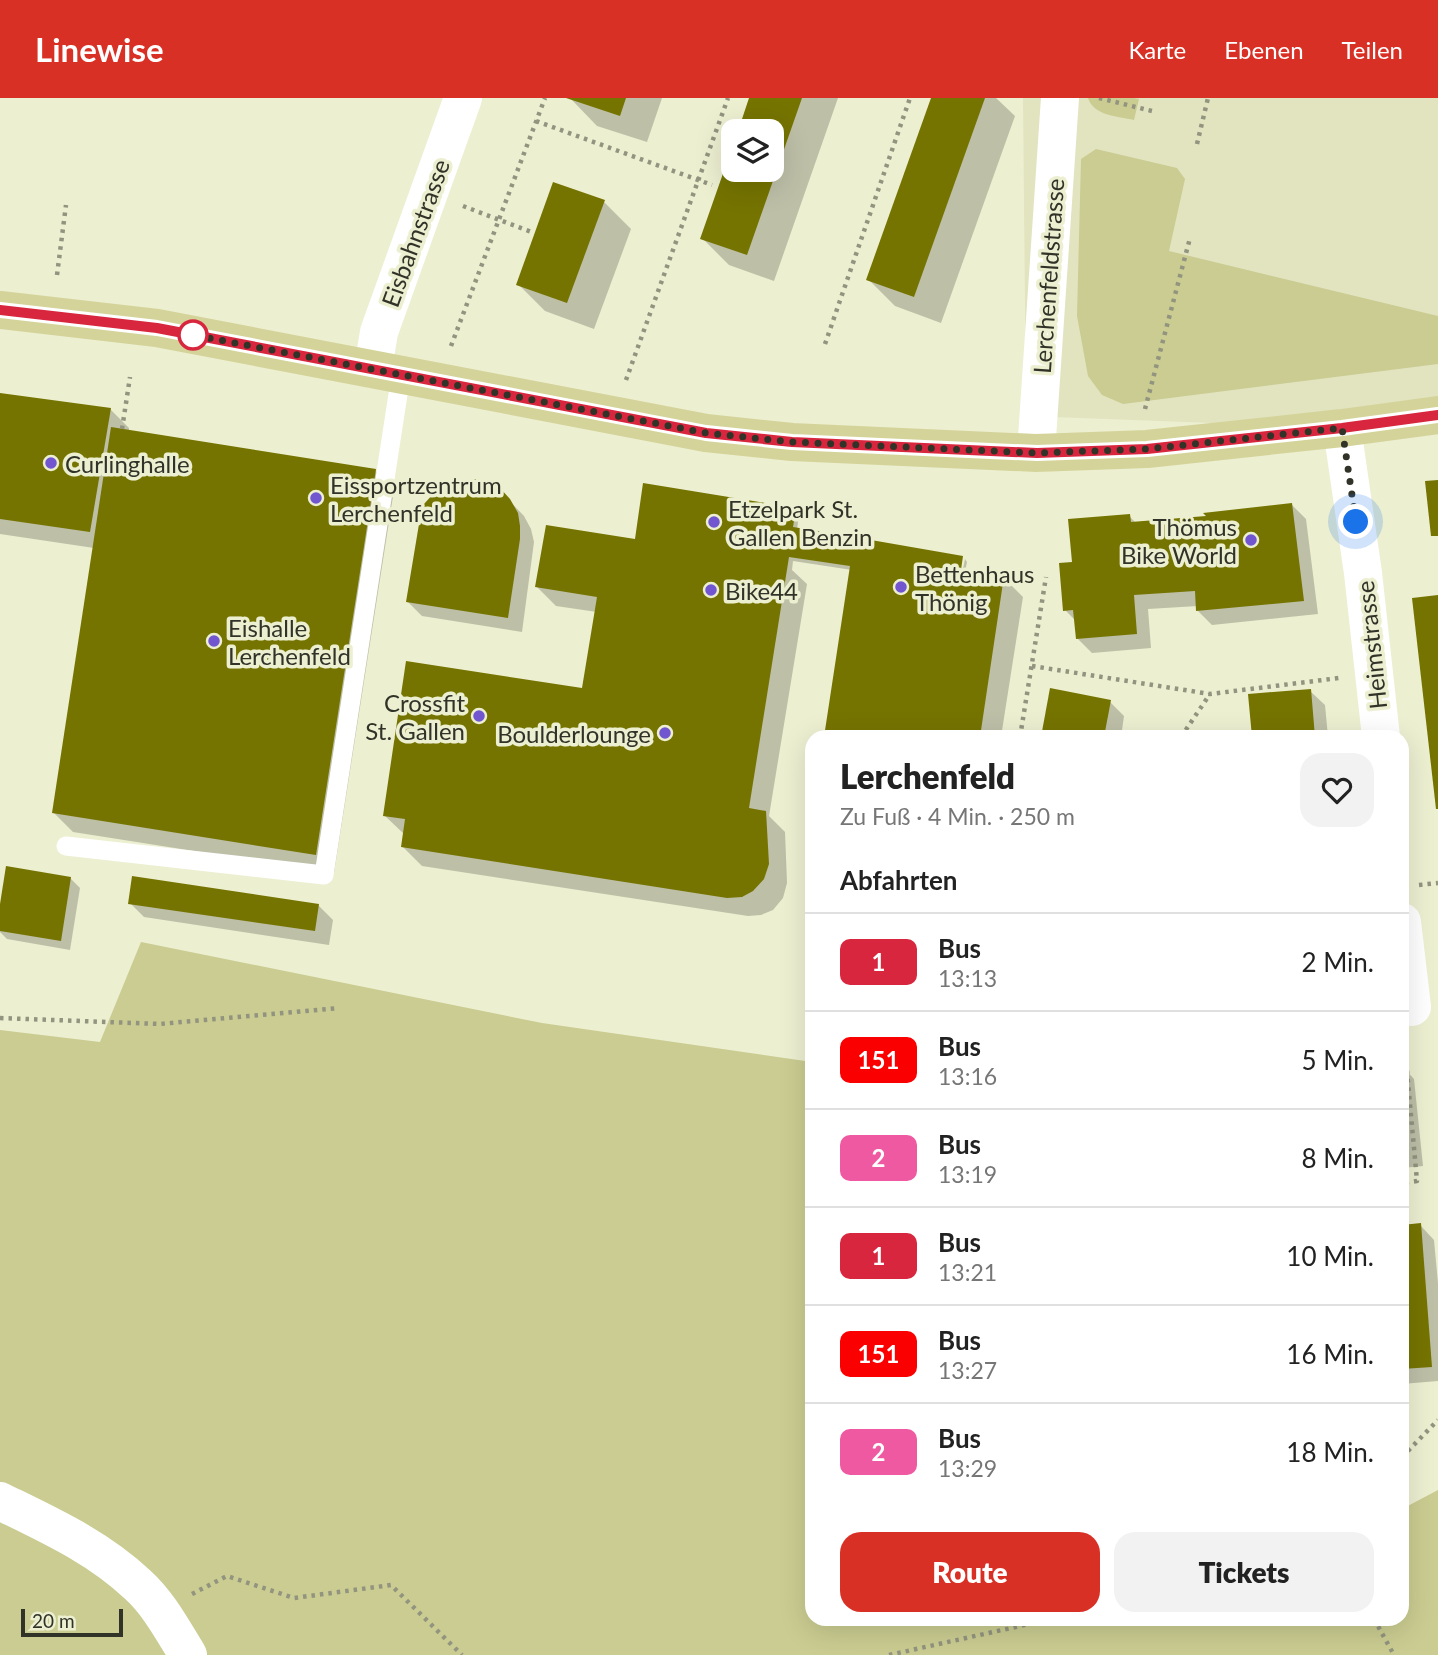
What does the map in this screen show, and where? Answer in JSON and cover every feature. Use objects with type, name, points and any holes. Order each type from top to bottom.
[{"type":"main road","points":[[0,310],[157,328],[706,433],[792,442],[1037,453],[1147,449],[1438,415]]},
{"type":"street","name":"Eisbahnstrasse","points":[[387,372],[379,332],[463,98]]},
{"type":"street","name":"Lerchenfeldstrasse","points":[[1037,453],[1060,98]]},
{"type":"street","name":"Heimstrasse","points":[[1342,428],[1363,573],[1380,730]]},
{"type":"street","points":[[0,1501],[70,1535],[104,1557],[139,1586],[161,1612],[188,1655]]},
{"type":"lane","points":[[66,846],[324,875],[387,372]]},
{"type":"path","points":[[451,346],[545,98]]},
{"type":"path","points":[[626,380],[729,98]]},
{"type":"path","points":[[825,344],[909,98]]},
{"type":"path","points":[[1099,98],[1156,112]]},
{"type":"path","points":[[1197,144],[1208,98]]},
{"type":"path","points":[[536,121],[712,185]]},
{"type":"path","points":[[429,193],[534,233]]},
{"type":"path","points":[[57,275],[66,205]]},
{"type":"path","points":[[1145,409],[1191,238]]},
{"type":"path","points":[[122,429],[130,377]]},
{"type":"path","points":[[1021,730],[1046,577]]},
{"type":"path","points":[[1032,666],[1210,694],[1341,678]]},
{"type":"path","points":[[1186,730],[1210,694]]},
{"type":"path","points":[[1419,885],[1438,883]]},
{"type":"path","points":[[0,1018],[160,1024],[339,1008]]},
{"type":"path","points":[[1409,1093],[1417,1181],[1409,1182]]},
{"type":"path","points":[[1409,1450],[1438,1420]]},
{"type":"path","points":[[192,1594],[227,1576],[294,1598],[391,1585],[462,1655]]},
{"type":"path","points":[[889,1655],[1020,1626]]},
{"type":"path","points":[[1378,1626],[1394,1655]]},
{"type":"shaded area","points":[[1023,98],[1438,98],[1438,413],[1342,428],[1026,416]]},
{"type":"shaded area","points":[[1088,98],[1139,99],[1134,120],[1101,112]]},
{"type":"shaded area","points":[[1096,149],[1177,168],[1185,179],[1169,251],[1438,316],[1438,364],[1123,404],[1102,395],[1088,376],[1077,316],[1081,159]]},
{"type":"shaded area","points":[[141,942],[542,1023],[805,1061],[805,1626],[1409,1626],[1409,1505],[1438,1490],[1438,1655],[0,1655],[0,1030],[100,1042]]},
{"type":"building","points":[[566,98],[626,98],[620,116]]},
{"type":"building","points":[[749,98],[802,98],[784,149],[784,119],[742,119]]},
{"type":"building","points":[[931,98],[985,98],[914,297],[866,280]]},
{"type":"building","points":[[721,179],[721,182],[773,182],[747,255],[700,239]]},
{"type":"building","points":[[553,182],[605,200],[567,303],[516,285]]},
{"type":"building","name":"Curlinghalle","points":[[0,393],[111,408],[90,532],[0,519]]},
{"type":"building","name":"Eishalle Lerchenfeld","points":[[111,427],[376,469],[316,855],[52,813]]},
{"type":"building","points":[[478,479],[476,491],[499,494],[500,488],[518,513],[520,539],[508,618],[406,602],[424,504],[445,486],[459,480]]},
{"type":"building","points":[[1438,480],[1438,536],[1431,536],[1425,481]]},
{"type":"building","points":[[643,483],[796,508],[793,527],[963,556],[961,570],[1004,576],[981,730],[825,730],[850,566],[789,557],[749,808],[766,811],[769,864],[764,879],[753,891],[742,897],[727,898],[401,847],[405,819],[383,816],[406,661],[582,688],[597,597],[535,587],[546,525],[635,539]]},
{"type":"building","points":[[1292,503],[1304,601],[1196,611],[1195,591],[1134,595],[1137,634],[1076,639],[1073,610],[1063,611],[1059,563],[1072,562],[1068,519],[1130,514],[1131,522],[1206,516],[1203,513]]},
{"type":"building","points":[[1438,595],[1438,809],[1436,809],[1412,598]]},
{"type":"building","points":[[1050,688],[1111,700],[1105,730],[1042,730]]},
{"type":"building","points":[[1311,689],[1314,730],[1251,730],[1248,694]]},
{"type":"building","points":[[6,866],[71,877],[61,941],[0,931],[0,904]]},
{"type":"building","points":[[132,876],[319,904],[315,931],[128,904]]},
{"type":"building","points":[[1421,1223],[1432,1367],[1409,1369],[1409,1224]]},
{"type":"bus line","name":"1","points":[[0,310],[157,328],[706,433],[792,442],[1037,453],[1147,449],[1438,415]]},
{"type":"place","name":"Curlinghalle","points":[[51,463]]},
{"type":"place","name":"Eissportzentrum Lerchenfeld","points":[[316,498]]},
{"type":"place","name":"Etzelpark St. Gallen Benzin","points":[[714,522]]},
{"type":"place","name":"Thömus Bike World","points":[[1251,540]]},
{"type":"place","name":"Bettenhaus Thönig","points":[[901,587]]},
{"type":"place","name":"Bike44","points":[[711,590]]},
{"type":"place","name":"Eishalle Lerchenfeld","points":[[214,641]]},
{"type":"place","name":"Crossfit St. Gallen","points":[[479,716]]},
{"type":"place","name":"Boulderlounge","points":[[665,733]]},
{"type":"route","points":[[193,335],[183,333],[706,433],[792,442],[1037,453],[1147,449],[1342,428],[1356,522]]}]
